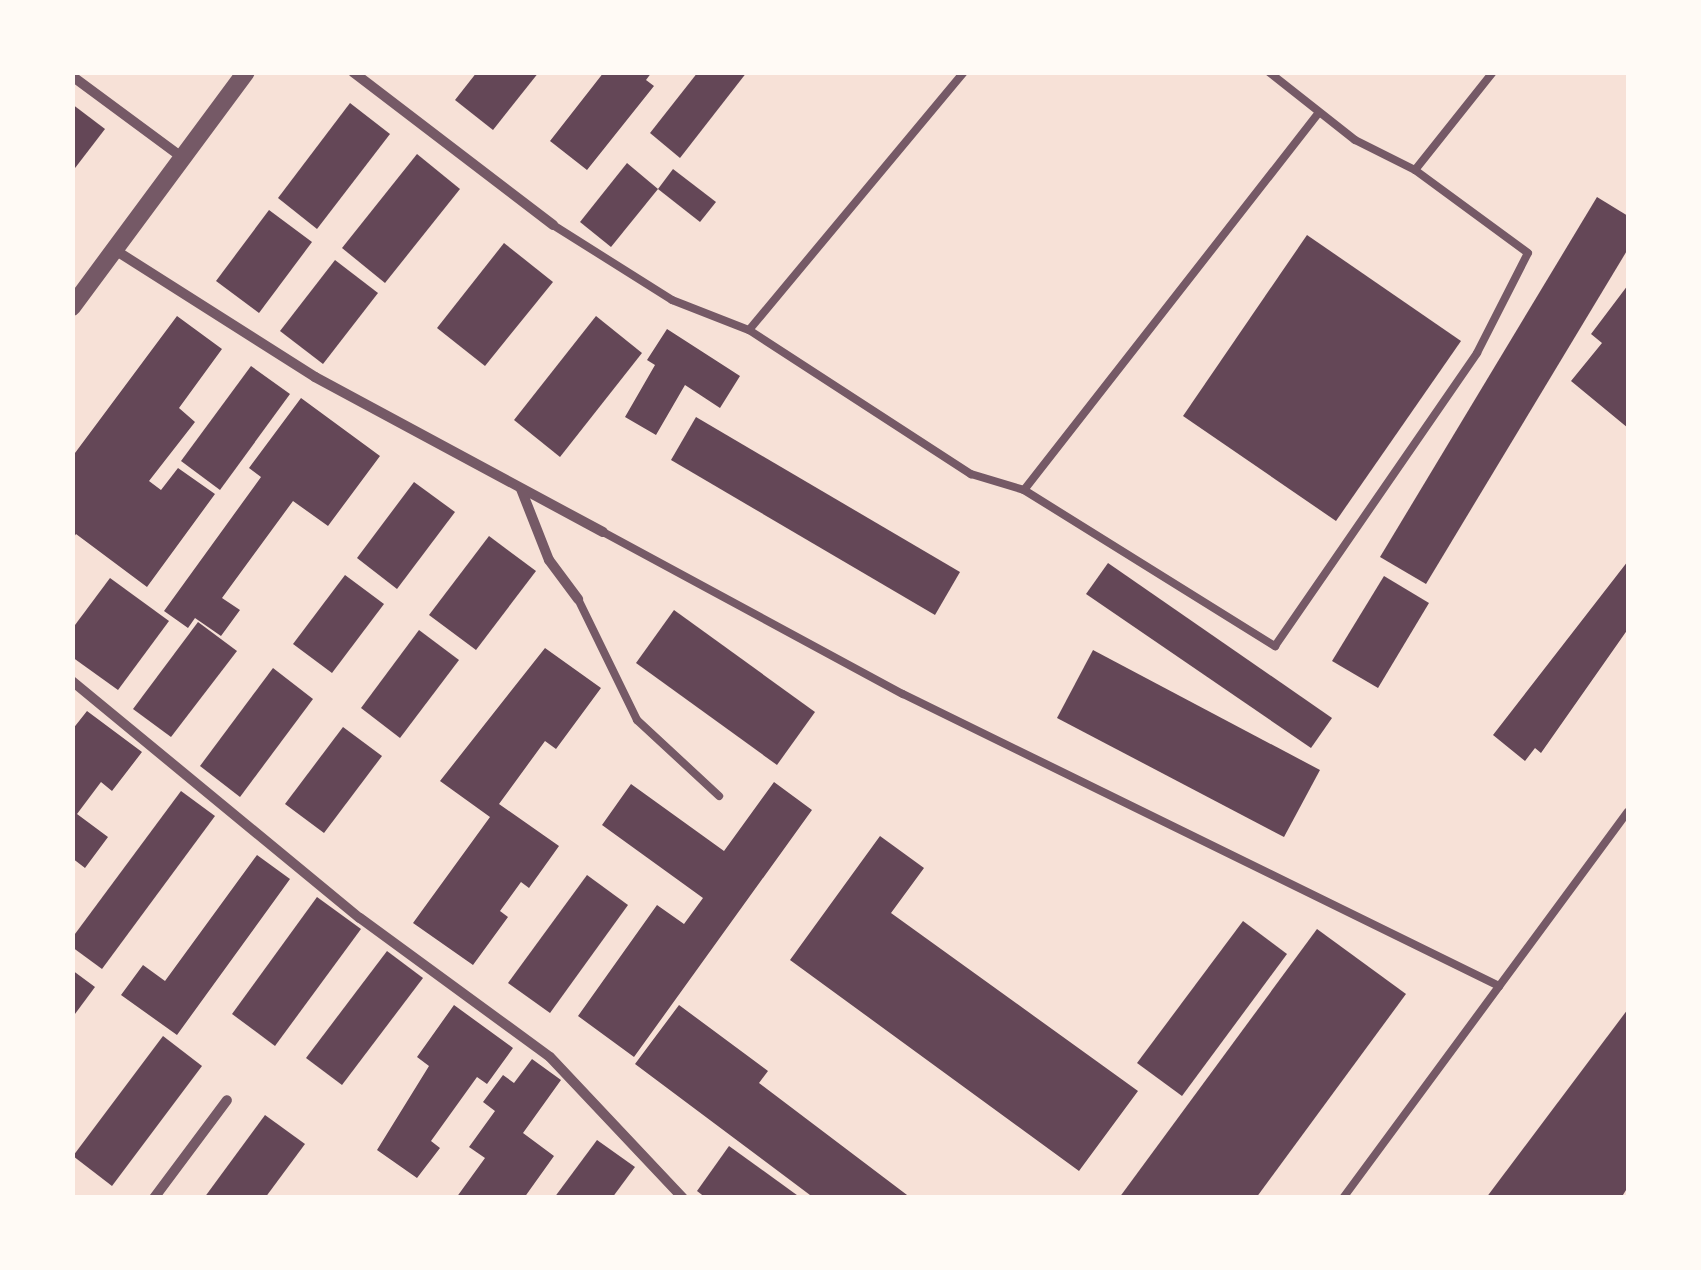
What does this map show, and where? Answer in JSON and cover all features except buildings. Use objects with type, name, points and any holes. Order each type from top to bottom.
[{"type":"street","points":[[72,308],[246,72]]},
{"type":"street","points":[[353,72],[553,225]]},
{"type":"street","points":[[72,76],[183,158]]},
{"type":"street","points":[[115,250],[316,377],[603,532]]},
{"type":"street","points":[[521,488],[550,560],[578,599]]},
{"type":"street","points":[[72,681],[360,918],[550,1058],[683,1198]]},
{"type":"street","points":[[154,1198],[227,1100]]},
{"type":"lane","points":[[750,330],[964,72]]},
{"type":"lane","points":[[553,225],[672,300],[750,330],[972,474],[1024,490],[1276,646],[1477,353],[1528,253],[1414,170],[1355,140],[1269,72]]},
{"type":"lane","points":[[1414,170],[1493,72]]},
{"type":"lane","points":[[1024,490],[1319,112]]},
{"type":"lane","points":[[603,532],[903,694],[1499,986]]},
{"type":"lane","points":[[578,599],[636,720],[719,796]]},
{"type":"lane","points":[[1343,1198],[1628,812]]}]
